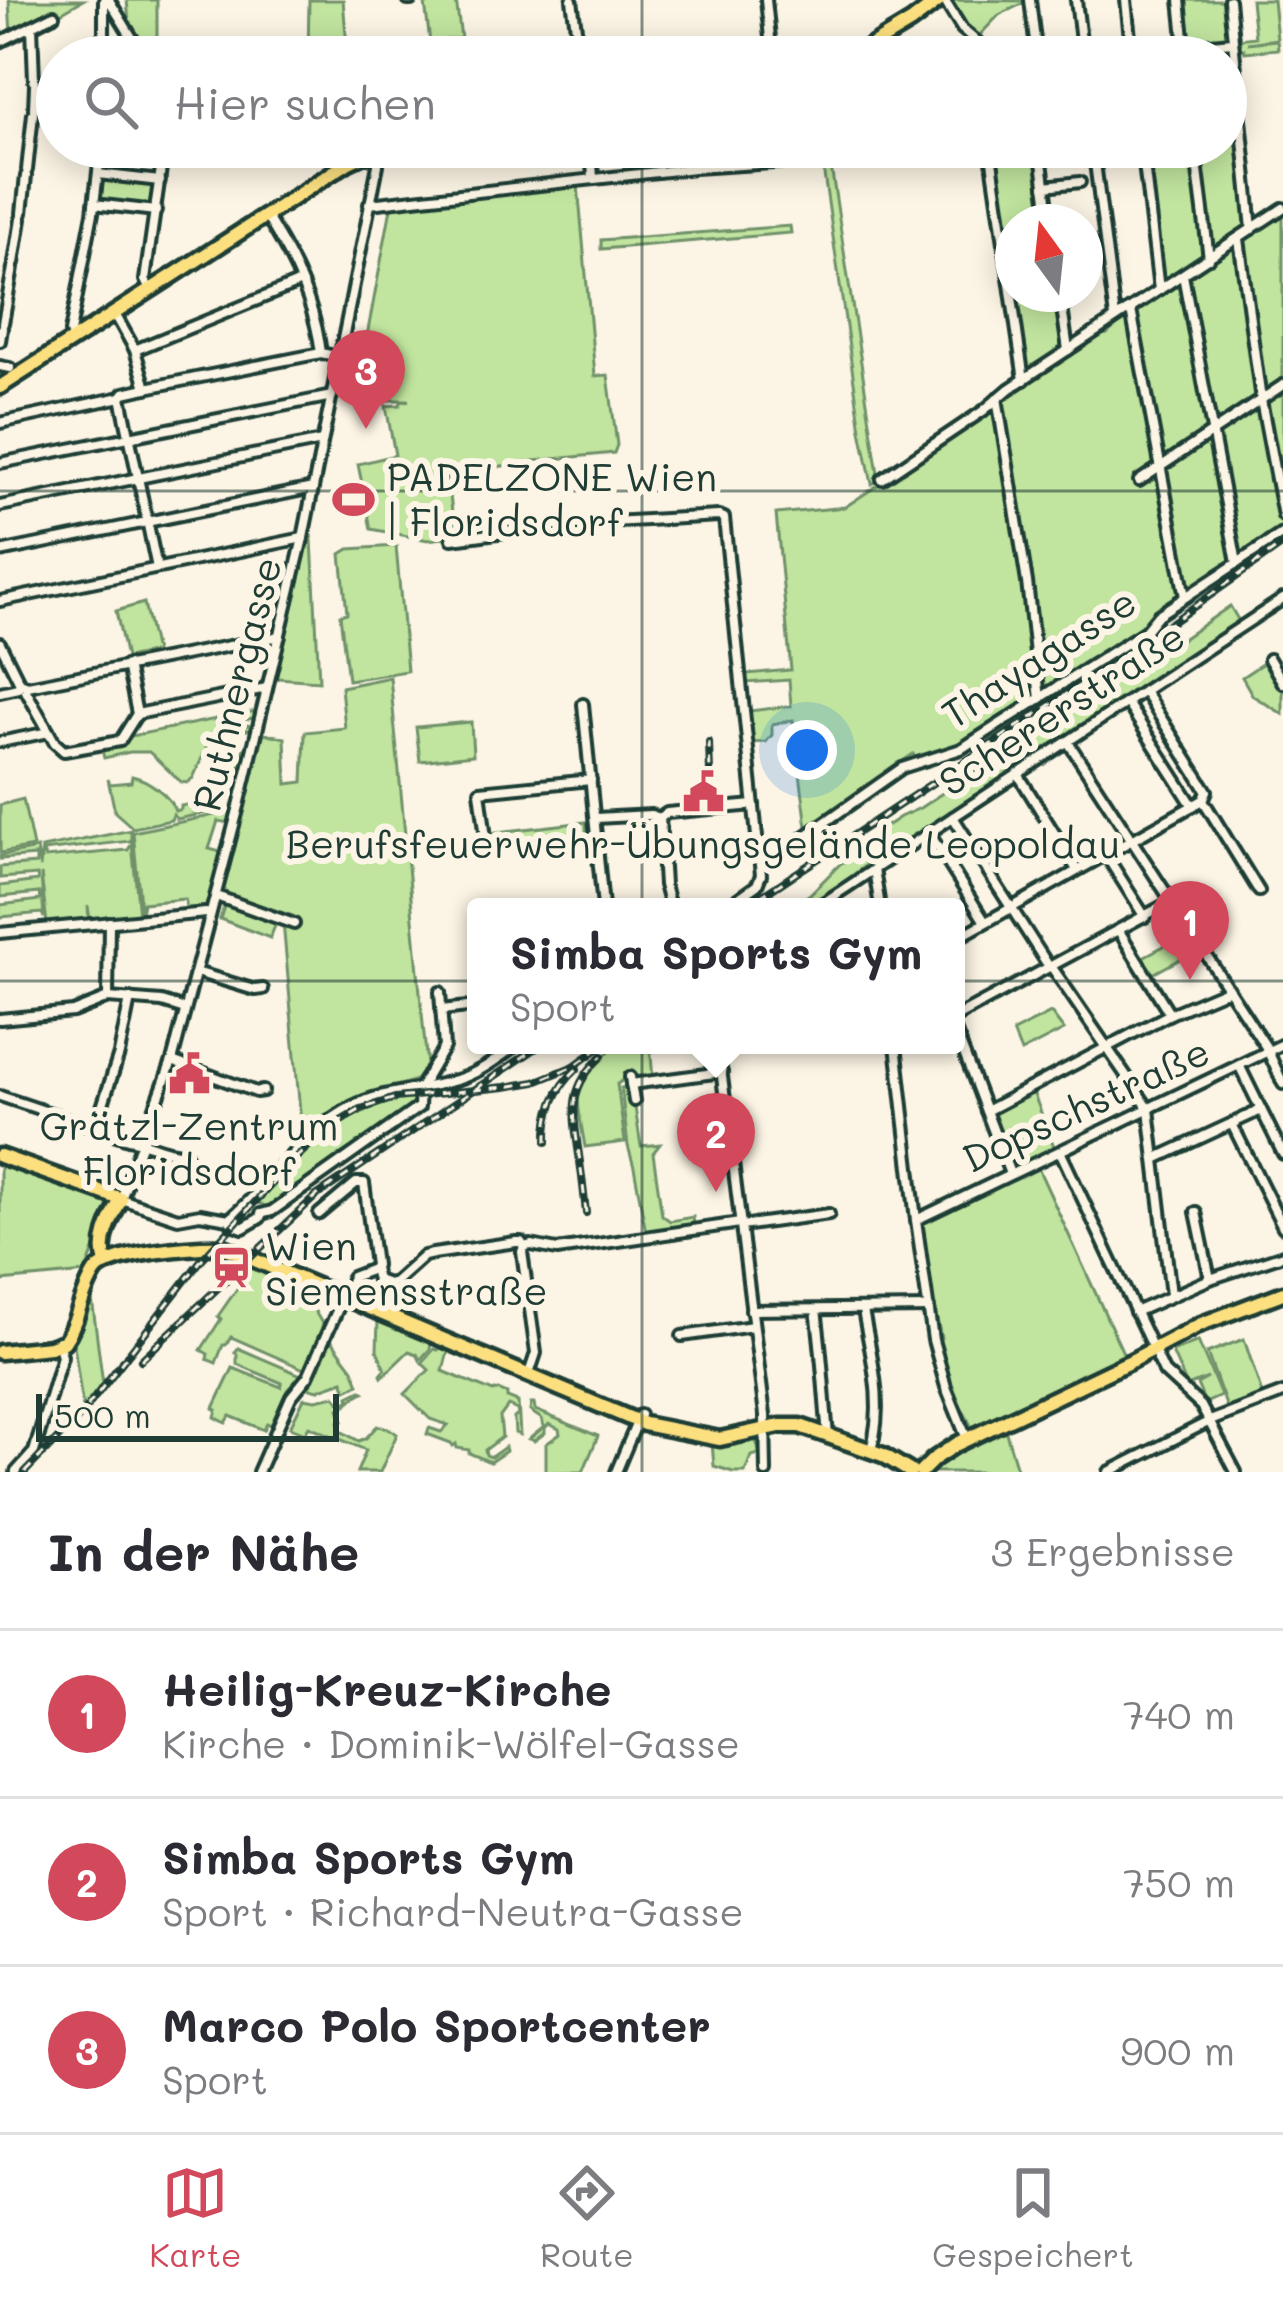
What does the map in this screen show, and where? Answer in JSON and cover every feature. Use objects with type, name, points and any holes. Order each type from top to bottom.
[{"type":"main road","points":[[888,36],[942,0]]},
{"type":"main road","points":[[0,386],[340,168]]},
{"type":"main road","points":[[0,1156],[121,1198],[102,1246],[108,1258]]},
{"type":"main road","points":[[0,1350],[68,1339],[96,1271],[108,1258],[218,1244],[345,1292],[661,1426],[720,1439],[794,1425],[871,1450],[911,1472]]},
{"type":"main road","points":[[921,1472],[967,1439],[1283,1296]]},
{"type":"street","points":[[105,36],[107,0]]},
{"type":"street","points":[[107,0],[130,36]]},
{"type":"street","points":[[572,0],[577,36]]},
{"type":"street","points":[[766,0],[770,36]]},
{"type":"street","points":[[942,0],[967,36]]},
{"type":"street","points":[[1030,0],[1034,36]]},
{"type":"street","points":[[1076,0],[1080,36]]},
{"type":"street","points":[[1126,0],[1129,36]]},
{"type":"street","points":[[1180,0],[1183,36]]},
{"type":"street","points":[[1229,0],[1232,36]]},
{"type":"street","points":[[0,43],[54,15]]},
{"type":"street","points":[[0,341],[22,216],[33,111],[32,26]]},
{"type":"street","points":[[72,339],[98,168]]},
{"type":"street","points":[[150,290],[145,280],[162,168]]},
{"type":"street","name":"Ruthnergasse","points":[[121,1198],[172,1060],[280,636],[314,488],[374,168]]},
{"type":"street","points":[[592,168],[593,178]]},
{"type":"street","points":[[369,204],[694,168]]},
{"type":"street","points":[[993,168],[1024,380]]},
{"type":"street","points":[[1043,168],[1048,204]]},
{"type":"street","points":[[1097,168],[1115,319]]},
{"type":"street","points":[[1145,168],[1160,290]]},
{"type":"street","points":[[1198,168],[1209,258]]},
{"type":"street","points":[[1246,168],[1252,229]]},
{"type":"street","points":[[98,174],[160,181]]},
{"type":"street","points":[[1045,186],[1080,182]]},
{"type":"street","points":[[94,204],[156,211]]},
{"type":"street","points":[[882,479],[1283,208]]},
{"type":"street","points":[[266,216],[302,282],[322,353]]},
{"type":"street","points":[[1238,238],[1283,516]]},
{"type":"street","points":[[1183,275],[1237,563]]},
{"type":"street","points":[[135,350],[302,282]]},
{"type":"street","points":[[1131,309],[1185,597]]},
{"type":"street","points":[[114,312],[135,350],[146,388]]},
{"type":"street","points":[[1063,312],[1068,350]]},
{"type":"street","points":[[157,568],[121,398],[124,393],[322,353],[340,357]]},
{"type":"street","points":[[1139,481],[1283,385]]},
{"type":"street","points":[[0,463],[332,396]]},
{"type":"street","points":[[0,423],[121,398]]},
{"type":"street","points":[[997,398],[1023,550],[1040,699]]},
{"type":"street","points":[[0,506],[323,440]]},
{"type":"street","points":[[0,552],[314,488]]},
{"type":"street","points":[[452,539],[558,525],[724,518],[760,855],[760,882],[738,898]]},
{"type":"street","name":"Thayagasse","points":[[760,855],[788,849],[894,772],[961,749],[1145,631],[1156,616],[1283,532]]},
{"type":"street","points":[[0,601],[303,538]]},
{"type":"street","name":"Schererstraße","points":[[830,898],[1283,599]]},
{"type":"street","points":[[0,692],[280,636]]},
{"type":"street","points":[[0,643],[58,748],[64,751],[120,741],[136,714],[128,665]]},
{"type":"street","points":[[1269,659],[1283,683]]},
{"type":"street","points":[[136,714],[267,688]]},
{"type":"street","points":[[965,934],[1203,800],[1207,791],[1144,691]]},
{"type":"street","points":[[1127,703],[1192,806]]},
{"type":"street","points":[[583,704],[602,898]]},
{"type":"street","points":[[0,742],[49,732]]},
{"type":"street","points":[[1068,742],[1229,989],[1283,1084]]},
{"type":"street","points":[[1018,774],[1077,870]]},
{"type":"street","points":[[484,830],[480,791],[591,780]]},
{"type":"street","points":[[1203,800],[1259,891]]},
{"type":"street","points":[[660,818],[754,805]]},
{"type":"street","points":[[953,817],[1149,1109],[1171,1295]]},
{"type":"street","points":[[595,818],[660,818]]},
{"type":"street","points":[[660,818],[668,898]]},
{"type":"street","points":[[929,833],[985,922]]},
{"type":"street","points":[[1111,863],[1145,916]]},
{"type":"street","points":[[874,869],[879,898]]},
{"type":"street","points":[[216,896],[294,924]]},
{"type":"street","points":[[965,1011],[1172,901]]},
{"type":"street","points":[[0,933],[210,915]]},
{"type":"street","points":[[104,1000],[109,922]]},
{"type":"street","points":[[1119,931],[1170,1014]]},
{"type":"street","points":[[195,971],[263,989]]},
{"type":"street","points":[[986,1111],[1170,1014],[1229,989]]},
{"type":"street","points":[[121,1198],[178,1218],[200,1214],[229,1219],[245,1228],[419,1107],[420,1088],[444,1047],[440,992]]},
{"type":"street","points":[[95,1129],[119,1054],[130,999]]},
{"type":"street","points":[[0,1019],[72,1012],[104,1000],[163,1002],[185,1009]]},
{"type":"street","points":[[442,1010],[467,1007]]},
{"type":"street","name":"Dopschstraße","points":[[916,1220],[1283,1044]]},
{"type":"street","points":[[229,1219],[330,1120],[370,1099],[468,1076],[503,1054]]},
{"type":"street","points":[[719,1054],[766,1430],[766,1472]]},
{"type":"street","points":[[897,1054],[936,1353],[967,1439]]},
{"type":"street","points":[[964,1054],[1010,1174]]},
{"type":"street","points":[[172,1060],[263,1091]]},
{"type":"street","points":[[1239,1065],[1283,1154]]},
{"type":"street","points":[[634,1100],[631,1080],[722,1072]]},
{"type":"street","points":[[0,1096],[186,1154]]},
{"type":"street","points":[[1155,1160],[1261,1110]]},
{"type":"street","points":[[1232,1124],[1283,1227]]},
{"type":"street","points":[[1060,1151],[1164,1372],[1192,1396],[1236,1472]]},
{"type":"street","points":[[319,1214],[356,1183],[364,1183],[374,1268],[377,1280],[388,1284],[424,1256],[521,1242],[536,1356],[530,1371]]},
{"type":"street","points":[[249,1199],[262,1214]]},
{"type":"street","points":[[1196,1213],[1210,1279]]},
{"type":"street","points":[[524,1247],[555,1250],[830,1214]]},
{"type":"street","points":[[1135,1312],[1210,1279],[1283,1255]]},
{"type":"street","points":[[258,1472],[354,1274],[374,1268]]},
{"type":"street","points":[[752,1310],[929,1308]]},
{"type":"street","points":[[817,1310],[829,1436]]},
{"type":"street","points":[[863,1310],[878,1403],[871,1450]]},
{"type":"street","points":[[682,1336],[753,1326]]},
{"type":"street","points":[[16,1472],[35,1449],[62,1356],[58,1341]]},
{"type":"street","points":[[1108,1472],[1210,1421],[1283,1393]]},
{"type":"street","points":[[616,1472],[639,1418]]},
{"type":"green space","points":[[9,0],[83,0],[11,35]]},
{"type":"green space","points":[[127,0],[157,0],[157,36],[138,36],[129,23]]},
{"type":"green space","points":[[309,0],[343,0],[346,36],[308,36]]},
{"type":"green space","points":[[456,0],[461,36],[429,36],[425,4]]},
{"type":"green space","points":[[950,0],[1028,1],[999,15],[979,36],[966,27]]},
{"type":"green space","points":[[1181,0],[1226,0],[1229,36],[1186,36]]},
{"type":"green space","points":[[1251,0],[1273,0],[1277,39],[1247,43],[1247,38],[1255,37]]},
{"type":"green space","points":[[1277,40],[1278,49],[1247,52],[1247,43]]},
{"type":"green space","points":[[823,168],[831,168],[879,480],[872,484]]},
{"type":"green space","points":[[996,168],[1042,168],[1047,204],[1001,204]]},
{"type":"green space","points":[[1146,168],[1196,168],[1206,254],[1160,282]]},
{"type":"green space","points":[[1199,168],[1242,168],[1248,223],[1209,251]]},
{"type":"green space","points":[[100,176],[156,182],[152,208],[96,201]]},
{"type":"green space","points":[[578,185],[595,376],[608,375],[617,445],[614,453],[447,475],[455,532],[443,538],[428,540],[371,529],[358,464],[395,455],[386,406],[409,400],[355,400],[391,208]]},
{"type":"green space","points":[[1283,214],[1283,380],[1265,392],[1243,241]]},
{"type":"green space","points":[[790,226],[791,233],[601,249],[601,240]]},
{"type":"green space","points":[[1235,246],[1258,393],[1256,400],[1214,427],[1186,280]]},
{"type":"green space","points":[[1180,280],[1209,428],[1163,461],[1134,313]]},
{"type":"green space","points":[[1016,312],[1061,312],[1066,348],[1025,374]]},
{"type":"green space","points":[[1128,315],[1157,465],[1134,481],[1137,486],[1158,472],[1182,593],[1147,624],[1043,690],[1000,399],[1100,332],[1107,334]]},
{"type":"green space","points":[[1283,389],[1283,508],[1263,402]]},
{"type":"green space","points":[[996,406],[1025,579],[1038,694],[960,745],[913,754],[807,827],[793,720],[772,724],[766,742],[753,743],[749,711],[791,706],[789,680],[746,683],[746,674],[791,670],[776,514],[845,507]]},
{"type":"green space","points":[[1256,407],[1283,527],[1238,558],[1216,434]]},
{"type":"green space","points":[[1209,438],[1233,560],[1186,592],[1164,468]]},
{"type":"green space","points":[[312,539],[319,681],[276,678],[307,548]]},
{"type":"green space","points":[[396,546],[407,671],[348,680],[340,615],[347,613],[341,554],[349,549]]},
{"type":"green space","points":[[144,603],[155,652],[126,658],[116,611]]},
{"type":"green space","points":[[1230,606],[1240,623],[877,859],[873,835]]},
{"type":"green space","points":[[1263,663],[1283,688],[1283,714],[1253,696],[1242,677]]},
{"type":"green space","points":[[390,677],[427,1066],[416,1080],[351,1101],[302,1134],[283,922],[293,924],[293,916],[223,893],[264,733],[285,738],[287,784],[303,782],[305,732],[345,728],[341,687]]},
{"type":"green space","points":[[256,711],[253,718],[231,723],[233,732],[246,725],[251,729],[210,740],[187,783],[149,752],[104,758],[102,750],[124,745],[131,736]]},
{"type":"green space","points":[[471,722],[473,755],[420,761],[416,727]]},
{"type":"green space","points":[[250,749],[245,770],[244,765],[233,766],[217,803],[222,810],[214,807],[211,812],[177,819],[173,815],[171,820],[133,828],[115,812],[108,779],[110,784],[131,782],[132,776],[157,789],[175,811],[202,802],[209,805],[212,799],[208,796],[224,761],[228,763]]},
{"type":"green space","points":[[23,799],[33,847],[0,853],[0,805]]},
{"type":"green space","points":[[234,813],[225,850],[230,823],[218,821],[209,849],[221,852],[215,879],[224,853],[210,906],[186,909],[185,899],[143,903],[141,914],[133,832]]},
{"type":"green space","points":[[586,822],[587,836],[490,847],[488,833]]},
{"type":"green space","points":[[131,830],[131,841],[43,851],[45,858],[128,850],[132,843],[139,915],[90,919],[88,906],[89,920],[47,924],[41,874],[44,918],[42,913],[0,917],[0,905],[40,900],[39,893],[0,897],[0,886],[38,881],[37,875],[0,878],[0,867],[36,864],[36,856],[0,856],[37,849],[40,868],[42,848]]},
{"type":"green space","points":[[860,855],[866,865],[821,898],[804,898],[810,894],[841,863]]},
{"type":"green space","points":[[226,900],[277,921],[270,938],[220,919]]},
{"type":"green space","points":[[1187,934],[1197,950],[1149,976],[1139,959]]},
{"type":"green space","points":[[1051,1013],[1064,1030],[1021,1052],[1013,1032]]},
{"type":"green space","points":[[607,1054],[651,1054],[653,1078],[617,1084],[625,1142],[585,1147],[578,1100],[590,1070]]},
{"type":"green space","points":[[628,1087],[641,1146],[660,1144],[653,1153],[662,1215],[670,1221],[693,1217],[694,1225],[646,1232],[628,1146],[621,1088]]},
{"type":"green space","points":[[1033,1092],[1055,1149],[1014,1168],[992,1114]]},
{"type":"green space","points":[[417,1096],[415,1106],[269,1208],[257,1202],[310,1148],[346,1121]]},
{"type":"green space","points":[[0,1162],[113,1201],[85,1273],[0,1281]]},
{"type":"green space","points":[[1042,1163],[1038,1168],[1125,1357],[973,1430],[938,1341],[919,1223]]},
{"type":"green space","points":[[256,1263],[297,1281],[323,1325],[304,1369],[231,1337],[216,1363],[201,1350],[241,1278]]},
{"type":"green space","points":[[91,1291],[103,1384],[83,1410],[73,1338]]},
{"type":"green space","points":[[381,1318],[432,1339],[420,1360],[409,1351],[382,1377],[385,1369],[377,1350]]},
{"type":"green space","points":[[329,1337],[359,1384],[347,1390],[343,1381],[318,1390],[307,1387]]},
{"type":"green space","points":[[1244,1339],[1262,1394],[1227,1408],[1207,1353]]},
{"type":"green space","points":[[1198,1341],[1221,1396],[1205,1403],[1197,1384],[1208,1378],[1187,1386],[1172,1352]]},
{"type":"green space","points":[[441,1343],[470,1356],[469,1360],[448,1351],[443,1371],[518,1402],[520,1435],[515,1433],[517,1410],[508,1406],[500,1417],[502,1437],[485,1450],[491,1457],[505,1447],[506,1451],[490,1462],[427,1434],[429,1428],[441,1432],[448,1425],[430,1419],[405,1394],[429,1370],[422,1363]]},
{"type":"green space","points":[[238,1348],[301,1375],[264,1430],[230,1416],[226,1423],[215,1417],[214,1408],[233,1368],[281,1387],[282,1383],[237,1364]]},
{"type":"green space","points":[[364,1392],[339,1409],[343,1421],[339,1430],[359,1441],[377,1426],[397,1434],[380,1472],[357,1472],[366,1450],[309,1426],[305,1433],[290,1427],[304,1398],[335,1396],[341,1403]]},
{"type":"green space","points":[[531,1404],[535,1410],[598,1436],[583,1472],[546,1472],[546,1444],[560,1434],[559,1429],[549,1424],[545,1433],[534,1441],[529,1439],[544,1427],[542,1419],[530,1411]]},
{"type":"green space","points":[[1004,1426],[1018,1472],[927,1472],[946,1459]]},
{"type":"green space","points":[[755,1437],[760,1454],[751,1456],[745,1472],[714,1466],[712,1443]]},
{"type":"railway","points":[[759,898],[1120,659],[1283,544]]},
{"type":"railway","points":[[705,803],[709,742]]},
{"type":"railway","points":[[141,1360],[316,1196],[528,1054]]},
{"type":"railway","points":[[25,1472],[81,1415],[202,1259],[326,1130],[361,1109],[395,1098],[535,1082],[591,1054]]},
{"type":"railway","points":[[586,1213],[575,1101],[583,1079],[602,1056]]},
{"type":"railway","points":[[547,1142],[553,1102],[577,1069]]},
{"type":"place","name":"Marco Polo Sportcenter","points":[[366,429]]},
{"type":"place","name":"PADELZONE Wien | Floridsdorf","points":[[353,499]]},
{"type":"place","name":"Berufsfeuerwehr-Übungsgelände Leopoldau","points":[[703,792]]},
{"type":"place","name":"Heilig-Kreuz-Kirche","points":[[1190,980]]},
{"type":"place","name":"Grätzl-Zentrum Floridsdorf","points":[[189,1074]]},
{"type":"place","name":"Simba Sports Gym","points":[[716,1192]]},
{"type":"place","name":"Wien Siemensstraße","points":[[231,1268]]}]
